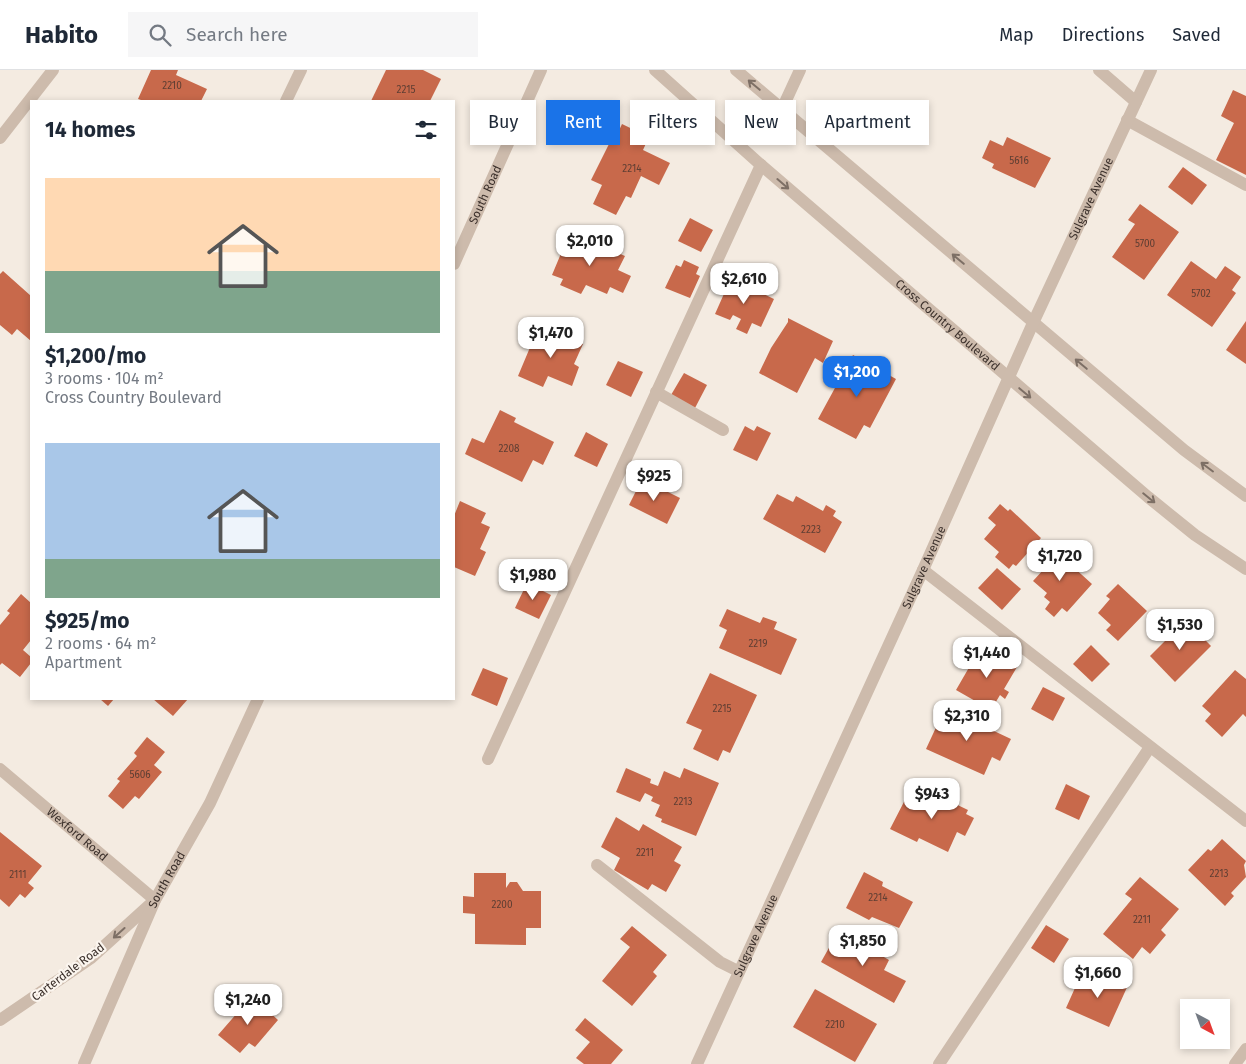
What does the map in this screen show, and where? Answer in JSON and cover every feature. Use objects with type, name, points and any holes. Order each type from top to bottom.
[{"type":"street","points":[[0,138],[53,70]]},
{"type":"street","points":[[286,100],[301,70]]},
{"type":"street","name":"South Road","points":[[455,262],[541,70]]},
{"type":"street","name":"Cross Country Boulevard","points":[[655,70],[761,165],[1009,379],[1182,524],[1246,569]]},
{"type":"street","points":[[736,70],[771,100]]},
{"type":"street","points":[[786,100],[800,70]]},
{"type":"street","points":[[1099,70],[1136,102]]},
{"type":"street","name":"Sulgrave Avenue","points":[[697,1064],[923,570],[1033,323],[1151,70]]},
{"type":"street","points":[[1127,120],[1246,185]]},
{"type":"street","points":[[796,121],[1184,450],[1246,496]]},
{"type":"street","points":[[488,759],[761,165]]},
{"type":"street","points":[[656,392],[723,430]]},
{"type":"street","points":[[923,570],[1246,821]]},
{"type":"street","name":"South Road","points":[[84,1064],[155,900],[210,803],[258,700]]},
{"type":"street","points":[[939,1064],[1150,747]]},
{"type":"street","name":"Wexford Road","points":[[0,769],[155,900]]},
{"type":"street","points":[[597,865],[720,962],[738,971]]},
{"type":"street","name":"Carterdale Road","points":[[0,1020],[91,958],[155,900]]},
{"type":"street","points":[[1236,1064],[1246,1050]]},
{"type":"building","points":[[151,70],[178,70],[176,75],[207,89],[202,100],[138,99]]},
{"type":"building","points":[[386,70],[423,70],[441,79],[430,100],[371,100]]},
{"type":"building","points":[[1233,90],[1246,96],[1246,175],[1216,160],[1234,123],[1221,116]]},
{"type":"building","points":[[622,124],[630,128],[630,145],[645,145],[643,150],[670,163],[659,185],[641,176],[631,198],[626,196],[616,215],[593,204],[602,185],[591,180],[608,145],[620,145],[620,128]]},
{"type":"building","points":[[1007,137],[1051,158],[1035,188],[992,168],[994,164],[982,158],[990,140],[1003,146]]},
{"type":"building","points":[[1183,167],[1207,185],[1192,205],[1168,187]]},
{"type":"building","points":[[1140,204],[1179,232],[1144,280],[1112,257],[1135,224],[1128,220]]},
{"type":"building","points":[[690,218],[713,230],[701,252],[678,241]]},
{"type":"building","points":[[570,232],[625,256],[618,270],[631,276],[623,293],[610,287],[607,294],[586,285],[581,294],[560,285],[563,279],[552,275]]},
{"type":"building","points":[[684,260],[699,267],[696,274],[700,276],[690,298],[665,288],[676,265],[681,267]]},
{"type":"building","points":[[1191,261],[1216,279],[1225,266],[1241,277],[1232,290],[1236,293],[1212,327],[1167,295]]},
{"type":"building","points":[[3,271],[30,295],[30,340],[17,329],[12,335],[0,325],[0,274]]},
{"type":"building","points":[[731,278],[774,299],[761,327],[752,323],[747,334],[736,329],[741,319],[733,315],[730,320],[715,314]]},
{"type":"building","points":[[788,318],[833,341],[823,363],[815,358],[797,393],[759,373],[771,348],[788,322]]},
{"type":"building","points":[[1246,321],[1246,364],[1226,350]]},
{"type":"building","points":[[539,326],[583,344],[574,364],[579,367],[572,386],[548,376],[543,387],[518,376]]},
{"type":"building","points":[[853,355],[896,379],[870,428],[864,425],[856,439],[818,419]]},
{"type":"building","points":[[618,361],[643,372],[631,397],[606,385]]},
{"type":"building","points":[[684,373],[707,385],[695,408],[671,395]]},
{"type":"building","points":[[500,410],[516,418],[514,422],[554,442],[543,465],[533,460],[522,482],[465,454],[472,438],[484,443]]},
{"type":"building","points":[[745,426],[754,431],[757,426],[771,433],[757,461],[733,450]]},
{"type":"building","points":[[586,432],[608,444],[597,467],[574,456]]},
{"type":"building","points":[[642,479],[680,498],[667,524],[629,505]]},
{"type":"building","points":[[777,494],[793,502],[796,496],[823,511],[826,505],[836,511],[833,516],[842,522],[825,553],[763,519]]},
{"type":"building","points":[[460,501],[486,513],[481,523],[490,527],[480,549],[486,552],[475,576],[455,567],[455,514]]},
{"type":"building","points":[[1000,504],[1008,511],[1010,509],[1041,538],[1016,566],[1013,564],[1009,569],[995,557],[999,552],[984,539],[996,525],[988,518]]},
{"type":"building","points":[[1050,546],[1092,584],[1067,612],[1062,608],[1054,617],[1045,609],[1050,602],[1044,597],[1047,593],[1033,581],[1044,569],[1036,562]]},
{"type":"building","points":[[997,568],[1021,589],[1002,610],[978,588]]},
{"type":"building","points":[[527,583],[551,595],[539,619],[515,608]]},
{"type":"building","points":[[1118,584],[1147,611],[1118,641],[1106,630],[1111,625],[1098,613],[1110,599],[1106,596]]},
{"type":"building","points":[[21,594],[30,602],[30,641],[23,650],[30,656],[30,664],[20,677],[2,663],[0,665],[0,625],[10,613],[7,611]]},
{"type":"building","points":[[727,609],[760,623],[763,617],[777,622],[774,629],[797,639],[781,675],[719,648],[727,630],[719,626]]},
{"type":"building","points":[[1186,620],[1211,646],[1175,682],[1150,656]]},
{"type":"building","points":[[1091,645],[1110,664],[1092,682],[1073,664]]},
{"type":"building","points":[[989,651],[1017,667],[1004,689],[1009,692],[1005,699],[1000,695],[991,710],[956,690],[978,652],[986,656]]},
{"type":"building","points":[[483,668],[508,678],[497,706],[471,695]]},
{"type":"building","points":[[1235,670],[1246,679],[1246,717],[1243,714],[1222,737],[1205,721],[1211,714],[1202,706]]},
{"type":"building","points":[[710,673],[757,695],[730,753],[723,750],[718,761],[693,749],[702,730],[686,723]]},
{"type":"building","points":[[1043,687],[1065,698],[1053,721],[1031,709]]},
{"type":"building","points":[[101,700],[113,700],[108,706]]},
{"type":"building","points":[[154,700],[187,700],[173,716]]},
{"type":"building","points":[[945,708],[1011,739],[1000,761],[992,757],[984,775],[926,749]]},
{"type":"building","points":[[147,737],[165,752],[154,765],[162,772],[139,799],[135,796],[123,809],[108,796],[120,781],[117,779],[137,756],[134,753]]},
{"type":"building","points":[[626,768],[651,779],[650,783],[658,786],[664,771],[680,778],[684,768],[719,783],[696,836],[661,822],[662,819],[655,816],[660,805],[651,801],[653,797],[645,793],[640,802],[616,792]]},
{"type":"building","points":[[1066,784],[1090,796],[1079,820],[1055,809]]},
{"type":"building","points":[[918,786],[968,810],[966,814],[974,818],[965,836],[957,832],[948,852],[919,838],[917,842],[890,829],[907,796],[912,799]]},
{"type":"building","points":[[616,817],[639,831],[643,824],[682,847],[674,861],[681,865],[666,892],[652,884],[648,890],[614,870],[620,858],[601,847]]},
{"type":"building","points":[[0,832],[42,866],[28,883],[34,888],[25,898],[20,894],[9,907],[0,899]]},
{"type":"building","points":[[1222,839],[1246,861],[1244,865],[1246,877],[1231,893],[1234,896],[1225,906],[1188,870],[1208,849],[1211,851]]},
{"type":"building","points":[[864,872],[883,882],[882,886],[913,902],[899,928],[872,917],[869,920],[846,908]]},
{"type":"building","points":[[474,873],[506,873],[506,888],[510,882],[517,882],[523,891],[541,891],[541,928],[526,928],[526,945],[475,944],[475,914],[463,913],[463,896],[474,897]]},
{"type":"building","points":[[1140,877],[1179,909],[1161,930],[1166,935],[1150,954],[1142,947],[1133,959],[1103,934],[1132,899],[1125,894]]},
{"type":"building","points":[[1046,925],[1069,939],[1054,963],[1031,948]]},
{"type":"building","points":[[632,926],[667,955],[653,972],[657,976],[632,1006],[602,981],[630,947],[620,939]]},
{"type":"building","points":[[839,930],[851,937],[850,940],[866,948],[867,945],[879,951],[877,953],[889,960],[884,970],[906,981],[894,1003],[821,962]]},
{"type":"building","points":[[1111,975],[1129,983],[1109,1027],[1066,1008],[1079,979],[1088,983],[1091,977],[1104,984],[1102,988],[1104,989]]},
{"type":"building","points":[[815,989],[877,1024],[855,1062],[793,1027]]},
{"type":"building","points":[[252,996],[278,1020],[255,1047],[249,1043],[240,1053],[218,1035]]},
{"type":"building","points":[[585,1018],[623,1050],[611,1064],[584,1064],[576,1058],[590,1042],[575,1030]]}]
